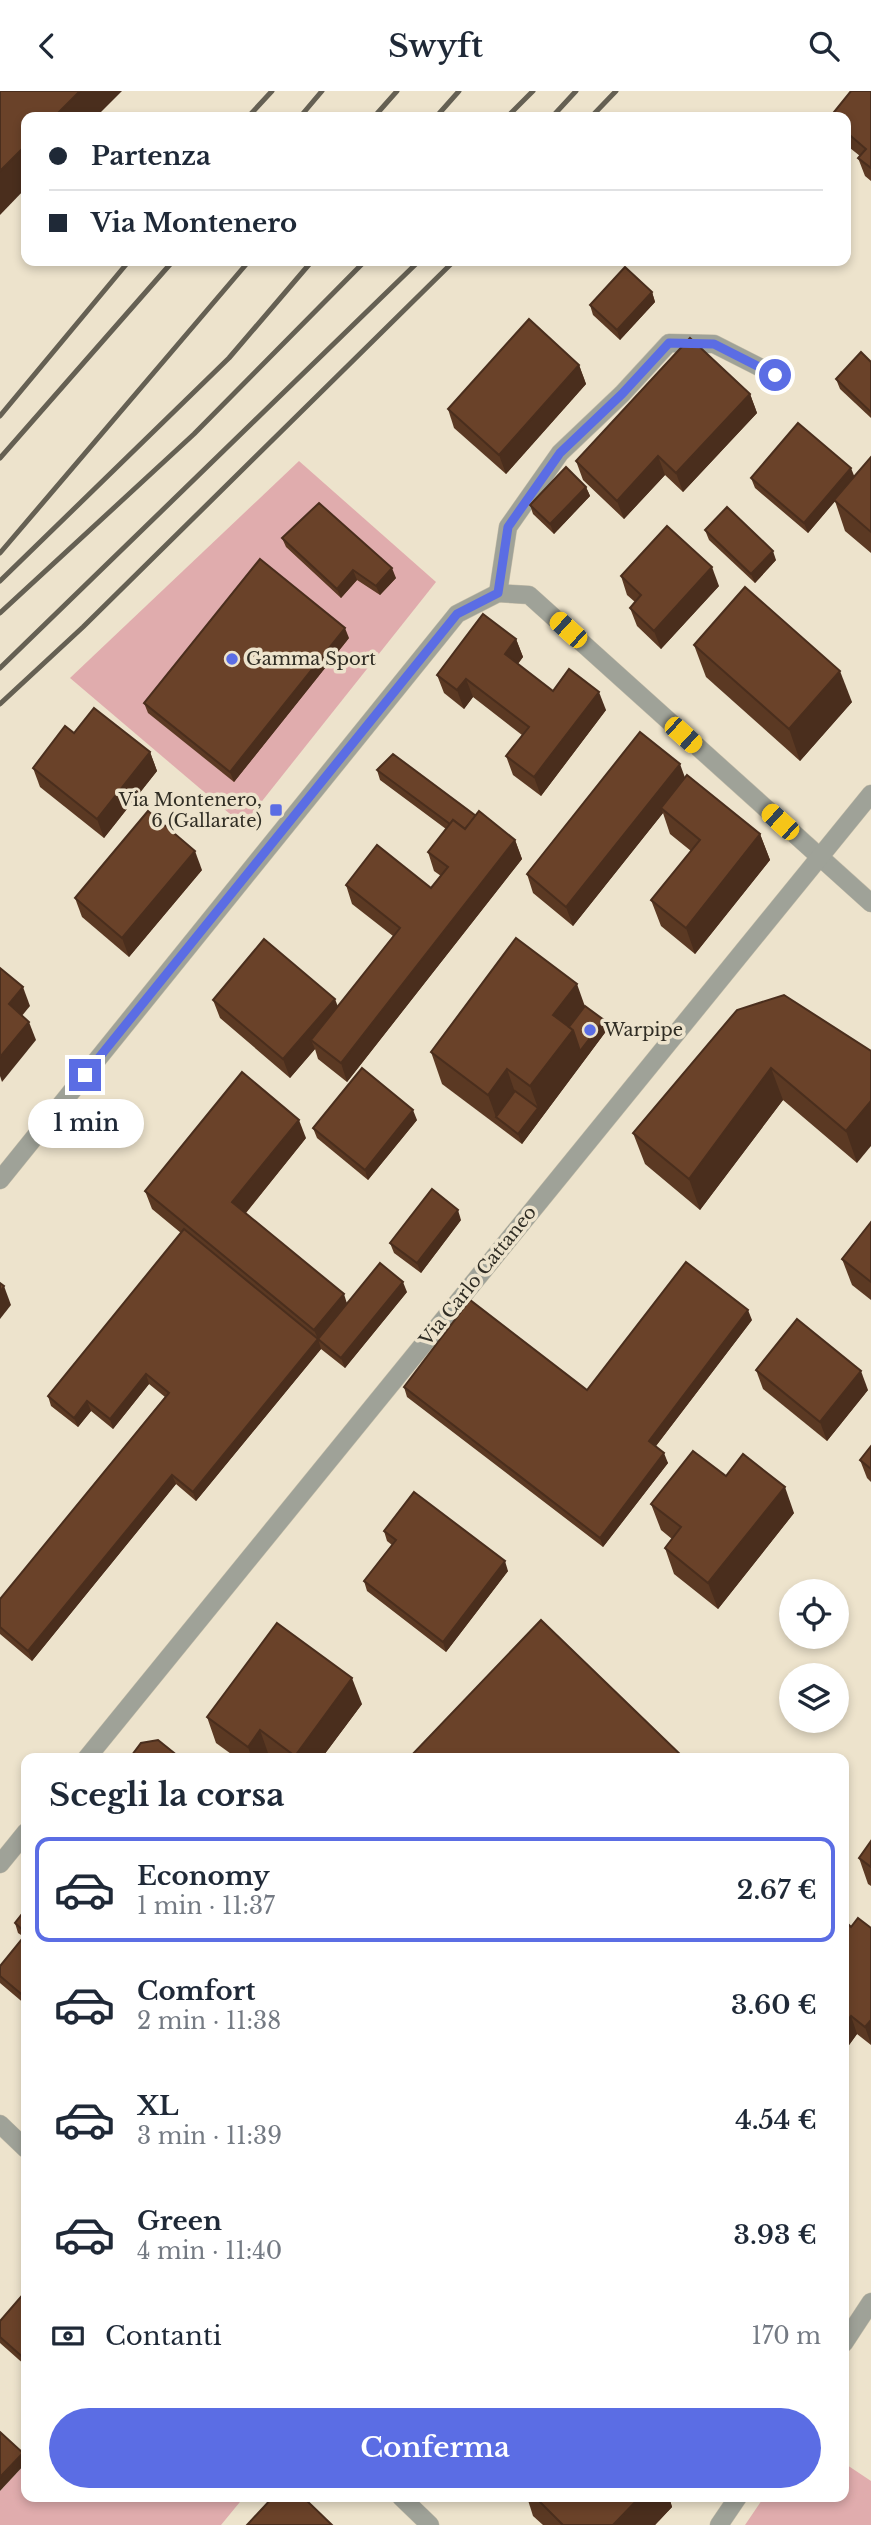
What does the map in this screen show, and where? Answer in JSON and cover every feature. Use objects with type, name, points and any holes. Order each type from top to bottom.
[{"type":"street","points":[[498,593],[508,527],[560,453],[622,394],[669,343],[714,344],[775,375]]},
{"type":"street","points":[[0,1180],[457,614],[498,593],[529,595],[871,903]]},
{"type":"street","name":"Via Carlo Cattaneo","points":[[91,1753],[871,794]]},
{"type":"street","points":[[0,1864],[21,1838]]},
{"type":"street","points":[[0,2124],[21,2144]]},
{"type":"street","points":[[849,2335],[871,2302]]},
{"type":"street","points":[[406,2502],[430,2525]]},
{"type":"street","points":[[719,2525],[735,2502]]},
{"type":"shaded area","name":"Gamma Sport","points":[[299,461],[436,582],[243,825],[70,678]]},
{"type":"shaded area","points":[[849,2466],[871,2481],[871,2525],[745,2525],[761,2502],[849,2502]]},
{"type":"shaded area","points":[[21,2468],[21,2502],[240,2502],[221,2525],[0,2525],[0,2491]]},
{"type":"building","points":[[0,91],[80,91],[59,112],[21,112],[21,150],[0,171]]},
{"type":"building","points":[[851,91],[871,91],[871,168],[858,158],[866,149],[851,136],[851,112],[834,112]]},
{"type":"building","points":[[625,267],[652,292],[617,330],[590,305]]},
{"type":"building","points":[[529,319],[579,365],[499,455],[448,409]]},
{"type":"building","points":[[690,338],[750,394],[676,473],[658,456],[617,501],[576,461]]},
{"type":"building","points":[[861,352],[871,362],[871,412],[836,379]]},
{"type":"building","points":[[798,423],[851,468],[804,523],[751,478]]},
{"type":"building","points":[[871,457],[871,532],[834,500]]},
{"type":"building","points":[[566,467],[586,487],[550,524],[530,505]]},
{"type":"building","points":[[319,503],[392,568],[376,586],[353,570],[337,589],[282,538]]},
{"type":"building","points":[[727,507],[773,551],[751,574],[705,530]]},
{"type":"building","points":[[667,526],[712,567],[654,631],[630,608],[641,595],[621,576]]},
{"type":"building","points":[[260,559],[345,628],[230,772],[144,703]]},
{"type":"building","points":[[745,587],[840,671],[789,729],[694,645]]},
{"type":"building","points":[[483,614],[516,639],[505,654],[553,691],[569,669],[599,692],[534,777],[506,756],[529,727],[466,679],[457,690],[437,675]]},
{"type":"building","points":[[94,708],[150,752],[97,819],[33,768],[65,726],[74,733]]},
{"type":"building","points":[[640,732],[680,764],[566,907],[527,874]]},
{"type":"building","points":[[393,754],[476,816],[465,829],[453,820],[450,824],[377,770]]},
{"type":"building","points":[[687,775],[760,834],[686,928],[651,900],[700,840],[661,808]]},
{"type":"building","points":[[148,811],[195,851],[122,938],[75,898]]},
{"type":"building","points":[[479,811],[515,840],[341,1063],[311,1040],[400,928],[346,885],[377,845],[431,888],[448,867],[428,852],[453,820],[465,829]]},
{"type":"building","points":[[516,938],[577,984],[553,1015],[573,1030],[530,1086],[507,1069],[488,1095],[431,1052]]},
{"type":"building","points":[[264,939],[335,999],[283,1059],[213,1000]]},
{"type":"building","points":[[0,968],[23,987],[9,1004],[29,1022],[0,1057]]},
{"type":"building","points":[[784,995],[871,1051],[871,1101],[846,1131],[771,1068],[689,1179],[633,1133],[737,1010]]},
{"type":"building","points":[[585,1006],[604,1020],[580,1051],[573,1030],[569,1027]]},
{"type":"building","points":[[362,1068],[413,1110],[365,1170],[313,1128]]},
{"type":"building","points":[[242,1072],[299,1120],[232,1202],[344,1294],[314,1330],[145,1191]]},
{"type":"building","points":[[515,1091],[538,1108],[518,1134],[496,1117]]},
{"type":"building","points":[[432,1189],[458,1210],[417,1263],[390,1243]]},
{"type":"building","points":[[871,1222],[871,1282],[842,1259]]},
{"type":"building","points":[[184,1229],[318,1339],[193,1492],[172,1475],[28,1651],[0,1627],[0,1599],[169,1393],[146,1374],[110,1419],[87,1401],[74,1418],[48,1396]]},
{"type":"building","points":[[686,1262],[748,1310],[649,1441],[664,1453],[600,1538],[404,1387],[470,1300],[587,1390]]},
{"type":"building","points":[[380,1263],[403,1282],[341,1358],[318,1339]]},
{"type":"building","points":[[797,1319],[861,1371],[820,1422],[756,1370]]},
{"type":"building","points":[[871,1446],[871,1469],[860,1460]]},
{"type":"building","points":[[693,1451],[726,1476],[743,1454],[785,1487],[708,1583],[665,1548],[681,1527],[651,1504]]},
{"type":"building","points":[[414,1492],[505,1561],[443,1642],[364,1581],[396,1540],[384,1531]]},
{"type":"building","points":[[541,1620],[679,1753],[414,1753]]},
{"type":"building","points":[[277,1623],[352,1678],[297,1753],[291,1753],[260,1730],[248,1747],[207,1717]]},
{"type":"building","points":[[158,1740],[174,1753],[134,1753],[141,1743]]},
{"type":"building","points":[[871,1841],[871,1867],[859,1858]]},
{"type":"building","points":[[21,1915],[21,1928],[15,1923]]},
{"type":"building","points":[[858,1918],[871,1928],[871,2020],[865,2027],[851,2016],[849,2019],[849,1925],[851,1927]]},
{"type":"building","points":[[21,1940],[21,1994],[0,1976],[0,1966]]},
{"type":"building","points":[[21,2297],[21,2356],[0,2337],[0,2321]]},
{"type":"building","points":[[0,2432],[21,2451],[21,2455],[0,2477]]},
{"type":"building","points":[[268,2502],[308,2502],[332,2525],[247,2525]]},
{"type":"building","points":[[540,2502],[635,2502],[613,2525],[563,2525]]},
{"type":"railway","points":[[253,112],[272,91]]},
{"type":"railway","points":[[304,112],[322,91]]},
{"type":"railway","points":[[378,112],[397,91]]},
{"type":"railway","points":[[440,112],[459,91]]},
{"type":"railway","points":[[512,112],[533,91]]},
{"type":"railway","points":[[557,112],[576,91]]},
{"type":"railway","points":[[596,112],[616,91]]},
{"type":"railway","points":[[0,416],[125,266]]},
{"type":"railway","points":[[0,458],[169,266]]},
{"type":"railway","points":[[0,553],[245,266]]},
{"type":"railway","points":[[0,581],[229,358],[308,266]]},
{"type":"railway","points":[[0,613],[194,434],[360,266]]},
{"type":"railway","points":[[0,668],[414,266]]},
{"type":"railway","points":[[0,704],[83,627],[449,266]]},
{"type":"place","name":"Gamma Sport","points":[[232,659]]},
{"type":"place","name":"Via Montenero, 6 (Gallarate)","points":[[276,810]]},
{"type":"place","name":"Warpipe","points":[[590,1030]]},
{"type":"route","points":[[85,1075],[457,614],[498,593],[508,527],[560,453],[622,394],[669,343],[714,344],[775,375]]}]
